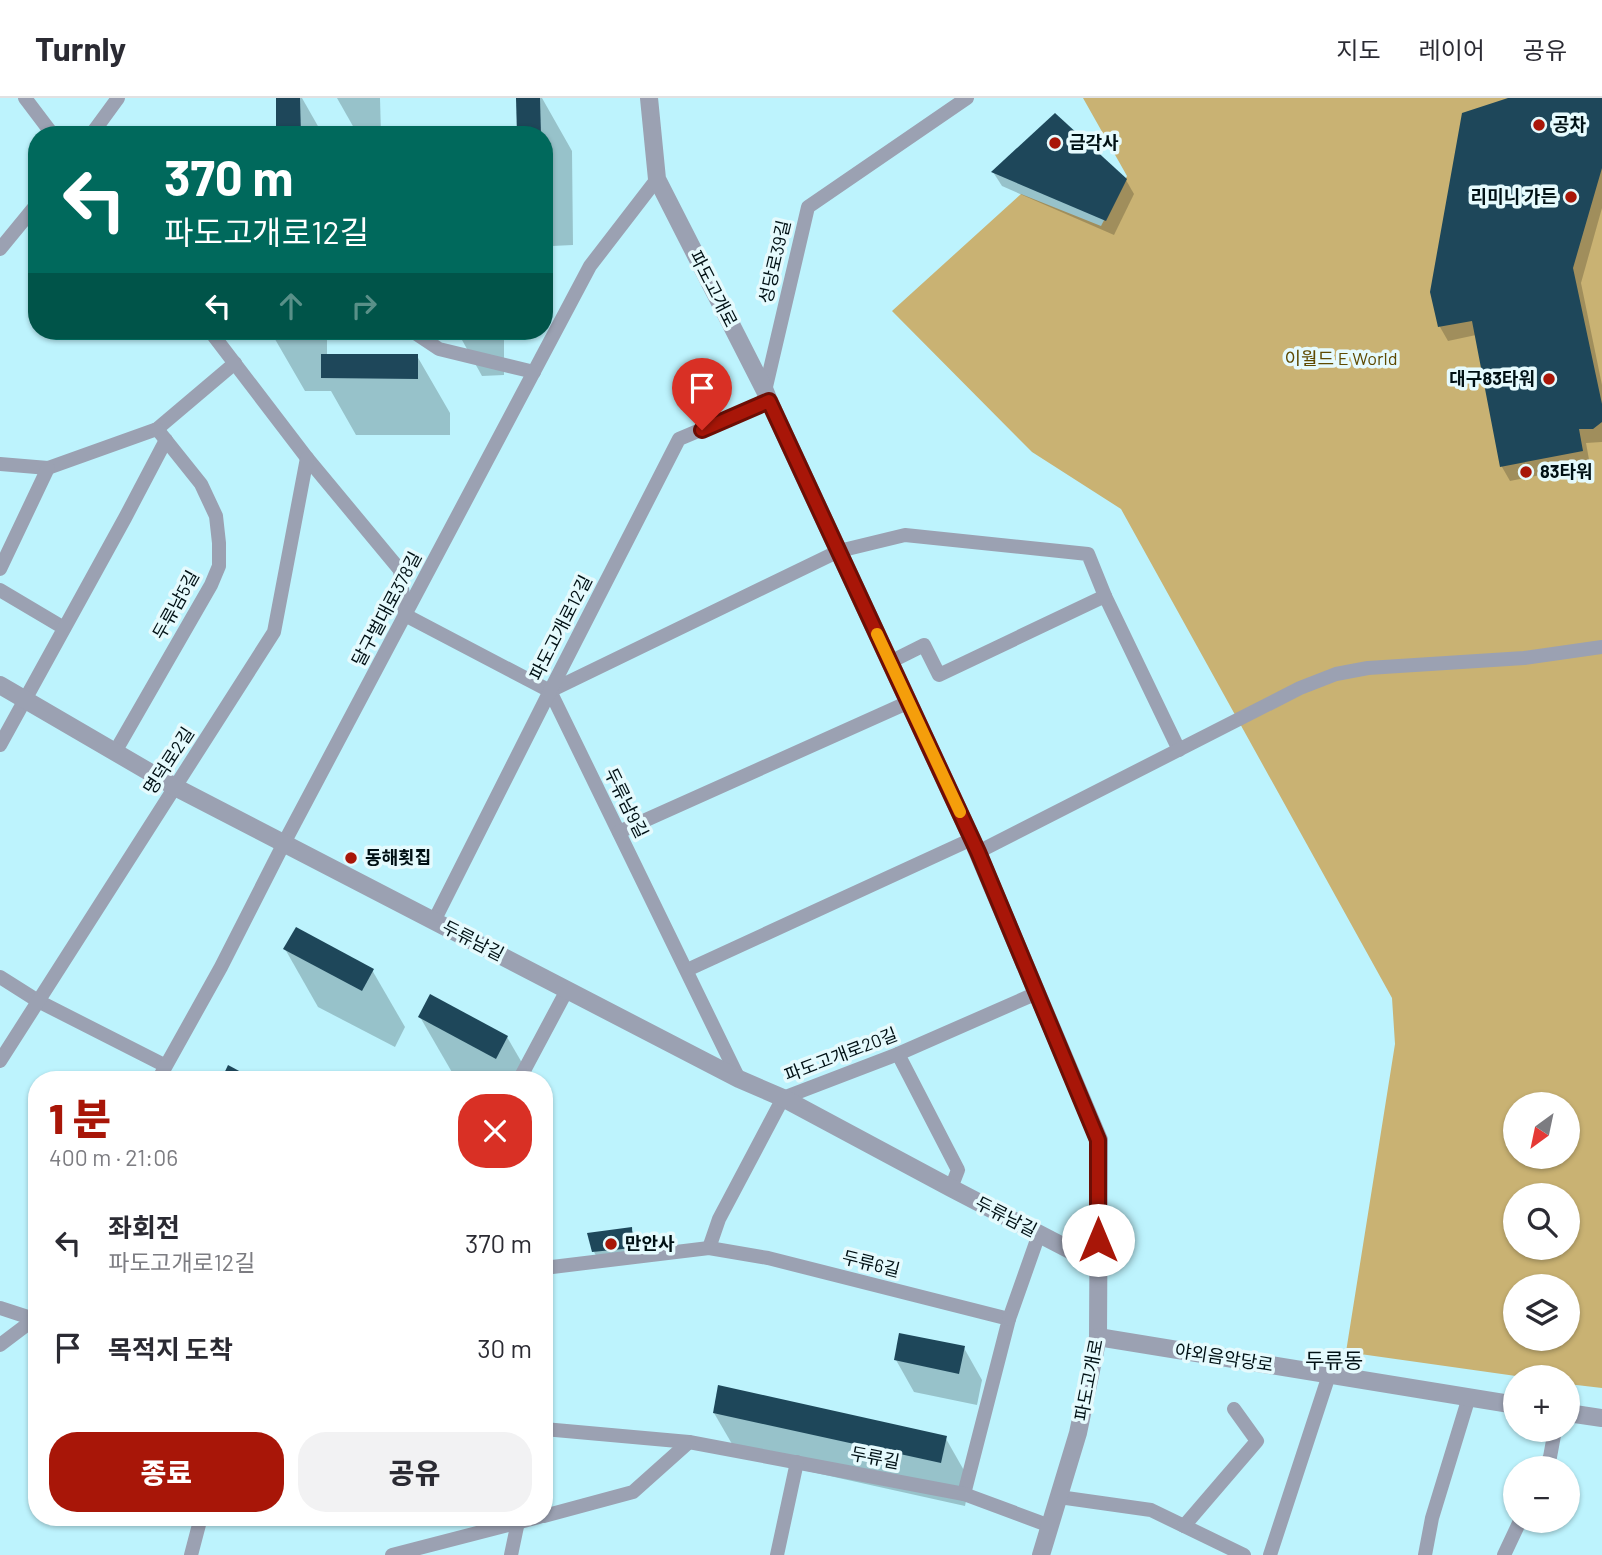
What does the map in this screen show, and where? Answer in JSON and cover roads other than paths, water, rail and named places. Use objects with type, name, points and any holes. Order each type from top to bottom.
[{"type":"street","points":[[25,98],[46,126]]},
{"type":"street","points":[[98,126],[118,98]]},
{"type":"street","name":"파도고개로","points":[[649,98],[657,179],[767,396],[909,702],[975,846],[1098,1140],[1098,1337],[1078,1433],[1041,1555]]},
{"type":"street","name":"성당로39길","points":[[767,396],[808,206],[967,98]]},
{"type":"street","name":"달구벌대로378길","points":[[553,336],[590,266],[657,179]]},
{"type":"street","points":[[0,248],[28,215]]},
{"type":"street","points":[[217,340],[307,458],[401,570],[405,615],[550,691],[839,551],[905,535],[1088,554],[1105,596],[1179,750]]},
{"type":"street","points":[[426,340],[439,349],[534,372]]},
{"type":"street","name":"달구벌대로378길","points":[[162,1071],[221,967],[551,340]]},
{"type":"street","points":[[0,745],[64,628],[161,435],[235,363]]},
{"type":"street","name":"파도고개로12길","points":[[434,921],[680,439],[767,396]]},
{"type":"street","points":[[0,464],[48,468],[161,435]]},
{"type":"street","name":"두류남5길","points":[[114,752],[211,585],[219,566],[216,516],[201,484],[161,435]]},
{"type":"street","name":"명덕로2길","points":[[0,1061],[274,632],[307,458]]},
{"type":"street","points":[[0,569],[48,468]]},
{"type":"street","points":[[0,590],[64,628]]},
{"type":"street","points":[[890,662],[924,645],[939,675],[1105,596]]},
{"type":"street","points":[[687,970],[975,846],[1179,750],[1300,688],[1336,674],[1368,668],[1524,658],[1602,647]]},
{"type":"street","name":"두류남길","points":[[0,685],[175,787],[739,1079],[783,1098],[1098,1265]]},
{"type":"street","name":"두류남9길","points":[[550,691],[739,1079]]},
{"type":"street","points":[[619,831],[909,702]]},
{"type":"street","points":[[0,977],[38,1001],[164,1065]]},
{"type":"street","points":[[524,1071],[567,990]]},
{"type":"street","name":"파도고개로20길","points":[[709,1248],[719,1219],[783,1098],[898,1054],[1037,993]]},
{"type":"street","points":[[898,1054],[958,1170],[951,1188]]},
{"type":"street","points":[[964,1494],[1009,1319],[1039,1234]]},
{"type":"street","name":"두류6길","points":[[553,1267],[709,1248],[768,1258],[1009,1319]]},
{"type":"street","points":[[0,1308],[28,1317]]},
{"type":"street","points":[[0,1345],[28,1325]]},
{"type":"street","name":"야외음악당로","points":[[1098,1337],[1503,1403]]},
{"type":"street","points":[[1270,1555],[1329,1375]]},
{"type":"street","points":[[1424,1555],[1432,1518],[1469,1397]]},
{"type":"street","points":[[1184,1526],[1257,1441],[1234,1409]]},
{"type":"street","points":[[1580,1415],[1602,1419]]},
{"type":"street","name":"두류길","points":[[553,1430],[689,1442],[964,1494],[1050,1527]]},
{"type":"street","points":[[553,1514],[633,1492],[689,1442]]},
{"type":"street","points":[[777,1555],[797,1462]]},
{"type":"street","points":[[1059,1497],[1151,1510],[1244,1555]]},
{"type":"street","points":[[191,1555],[199,1526]]},
{"type":"street","points":[[392,1555],[497,1526]]},
{"type":"street","points":[[510,1555],[517,1526]]},
{"type":"street","points":[[1504,1555],[1514,1533]]},
{"type":"place","name":"공차","points":[[1539,125]]},
{"type":"place","name":"금각사","points":[[1055,143]]},
{"type":"place","name":"리미니 가든","points":[[1571,197]]},
{"type":"place","name":"대구83타워","points":[[1549,379]]},
{"type":"place","name":"83타워","points":[[1526,472]]},
{"type":"place","name":"동해횟집","points":[[351,858]]},
{"type":"place","name":"만안사","points":[[611,1244]]},
{"type":"district","name":"두류동","points":[[1334,1361]]},
{"type":"park label","name":"이월드 E World","points":[[1341,359]]}]
